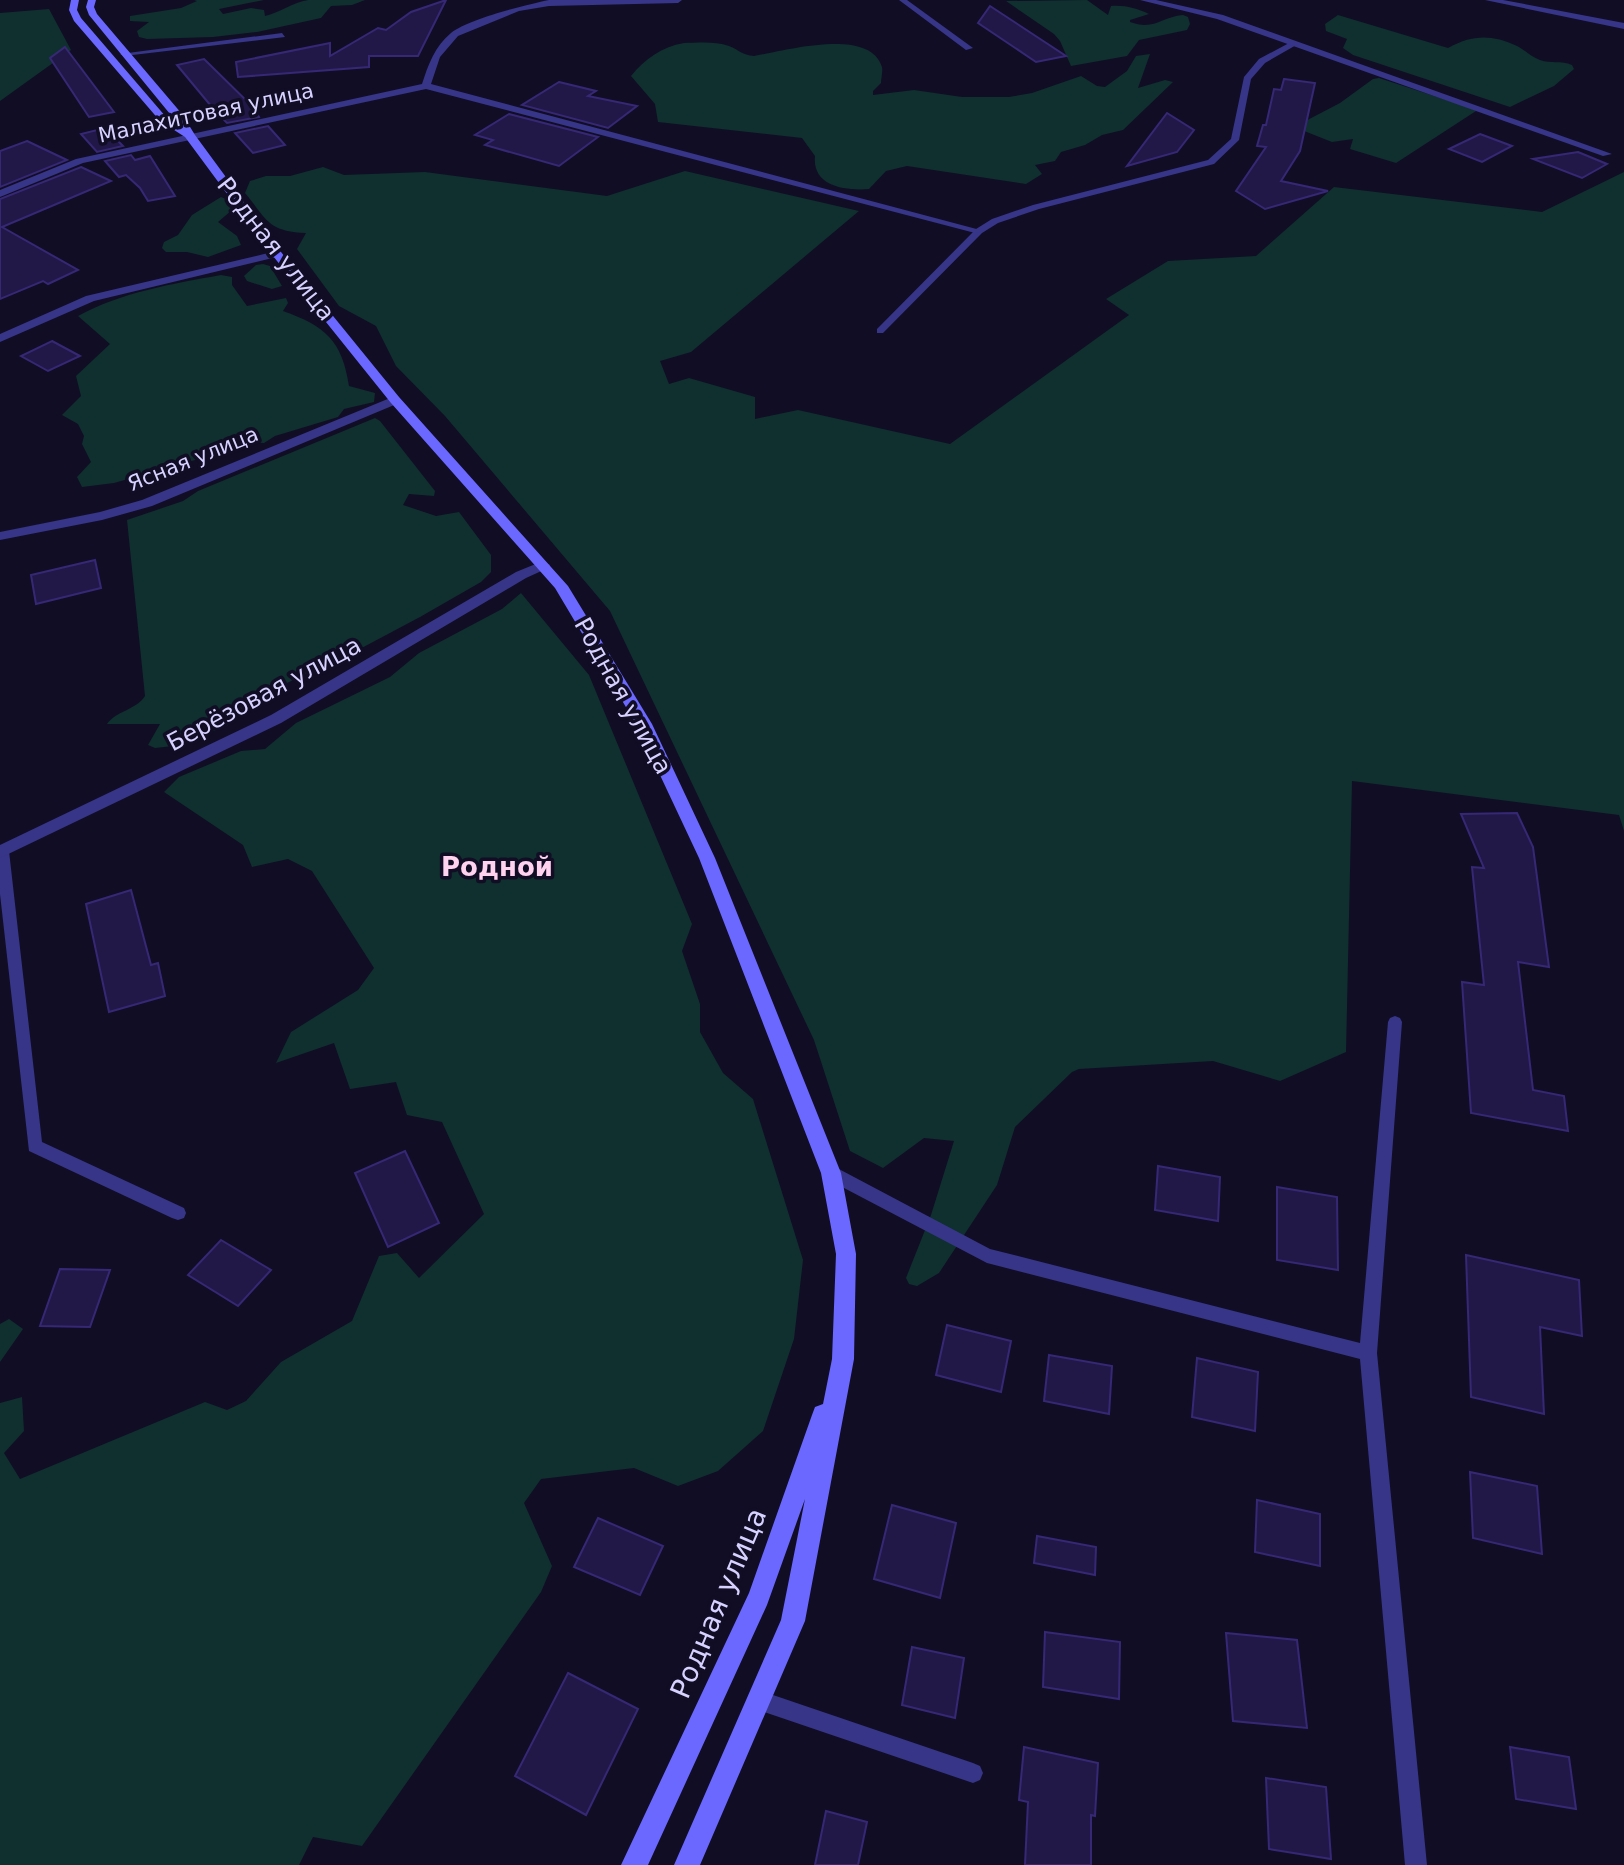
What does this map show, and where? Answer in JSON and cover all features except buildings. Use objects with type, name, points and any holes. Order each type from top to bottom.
[{"type":"street","name":"Родная улица","points":[[75,0],[73,10],[77,19],[163,119],[190,136]]},
{"type":"street","name":"Родная улица","points":[[92,0],[90,7],[93,15],[179,116],[190,136],[277,254],[396,400],[561,586],[644,724],[707,858],[831,1173],[846,1254],[843,1359],[793,1621],[687,1865]]},
{"type":"street","points":[[678,0],[549,3],[517,9],[455,34],[436,56],[426,86],[979,231]]},
{"type":"street","points":[[1144,0],[1220,17],[1607,154]]},
{"type":"street","points":[[1489,0],[1624,26]]},
{"type":"street","name":"Малахитовая улица","points":[[0,194],[80,161],[426,86]]},
{"type":"street","points":[[0,338],[90,298],[277,254]]},
{"type":"street","name":"Ясная улица","points":[[0,536],[102,516],[147,503],[396,400]]},
{"type":"street","name":"Берёзовая улица","points":[[1,851],[276,719],[509,582],[543,565]]},
{"type":"street","name":"Родная улица","points":[[634,1865],[759,1597],[843,1359]]},
{"type":"lane","points":[[902,0],[969,48]]},
{"type":"lane","points":[[124,54],[282,35]]},
{"type":"lane","points":[[880,331],[979,231],[995,221],[1036,207],[1211,162],[1234,140],[1247,79],[1262,61],[1294,44]]},
{"type":"lane","points":[[1,851],[35,1146],[178,1213]]},
{"type":"lane","points":[[1395,1022],[1368,1353],[1416,1865]]},
{"type":"lane","points":[[831,1173],[987,1256],[1368,1353]]},
{"type":"lane","points":[[758,1700],[973,1773]]},
{"type":"green space","points":[[194,0],[264,0],[219,9],[223,14],[251,8],[264,10],[265,16],[308,0],[365,0],[352,5],[331,6],[321,18],[257,32],[213,37],[147,39],[139,37],[137,31],[149,22],[130,21],[130,16],[181,8],[197,1]]},
{"type":"green space","points":[[1087,0],[1108,15],[1111,6],[1130,7],[1149,14],[1130,20],[1138,24],[1152,24],[1183,15],[1188,17],[1190,24],[1187,30],[1139,40],[1127,56],[1071,66],[1054,34],[1006,1]]},
{"type":"green space","points":[[49,9],[71,50],[0,101],[0,13]]},
{"type":"green space","points":[[1338,15],[1448,48],[1474,38],[1499,39],[1540,60],[1572,65],[1574,69],[1554,86],[1510,107],[1353,55],[1343,48],[1347,39],[1326,31],[1325,24]]},
{"type":"green space","points":[[684,43],[724,44],[754,56],[824,44],[861,47],[874,55],[882,67],[881,83],[873,91],[873,95],[914,90],[962,97],[1009,97],[1032,93],[1081,76],[1097,86],[1105,87],[1127,71],[1136,56],[1150,54],[1138,88],[1165,80],[1173,82],[1123,130],[1102,135],[1085,145],[1061,152],[1055,161],[1035,165],[1042,174],[1026,184],[907,166],[886,171],[869,189],[850,189],[824,180],[815,166],[815,156],[802,138],[658,122],[655,104],[631,76],[654,55],[668,47]]},
{"type":"green space","points":[[1379,78],[1476,111],[1396,163],[1350,149],[1353,139],[1332,142],[1294,127],[1340,103],[1373,79]]},
{"type":"green space","points":[[323,167],[344,175],[425,172],[607,196],[685,171],[859,211],[691,352],[660,361],[669,384],[689,378],[755,397],[755,419],[798,410],[950,444],[1129,315],[1106,299],[1168,261],[1256,256],[1334,187],[1542,212],[1624,172],[1624,831],[1619,815],[1352,781],[1346,1052],[1280,1081],[1213,1061],[1079,1069],[1072,1072],[1015,1127],[997,1185],[939,1273],[917,1286],[909,1284],[906,1278],[931,1215],[954,1141],[924,1138],[883,1168],[850,1151],[814,1040],[610,611],[445,416],[396,366],[376,326],[339,306],[297,249],[306,233],[276,227],[264,217],[245,193],[250,181],[266,176],[290,176]]},
{"type":"green space","points":[[221,197],[228,200],[232,210],[218,222],[237,236],[241,245],[208,257],[187,252],[166,252],[162,248],[164,242],[178,235],[192,215]]},
{"type":"green space","points":[[256,265],[270,266],[282,286],[272,289],[247,281],[244,276]]},
{"type":"green space","points":[[221,275],[232,277],[232,285],[247,306],[286,298],[288,303],[283,311],[310,323],[329,337],[342,357],[349,386],[375,393],[374,402],[344,409],[338,417],[275,436],[264,443],[243,442],[195,460],[114,483],[82,487],[77,477],[91,462],[82,444],[84,436],[78,424],[62,415],[81,396],[76,376],[110,344],[78,316],[130,295]]},
{"type":"green space","points":[[375,418],[435,491],[434,496],[409,494],[403,505],[436,516],[459,512],[491,555],[491,572],[481,582],[420,617],[356,651],[261,695],[227,726],[173,746],[155,748],[148,745],[160,724],[107,724],[145,696],[127,520],[183,501],[198,491]]},
{"type":"green space","points":[[521,593],[589,675],[692,924],[682,951],[700,1004],[700,1032],[723,1073],[753,1099],[803,1260],[794,1339],[763,1431],[718,1471],[678,1486],[634,1468],[541,1479],[524,1503],[552,1566],[541,1592],[362,1846],[313,1837],[299,1865],[0,1865],[0,1403],[22,1397],[24,1431],[4,1453],[20,1479],[205,1402],[227,1410],[246,1401],[281,1362],[352,1321],[379,1256],[397,1253],[419,1278],[484,1214],[442,1122],[407,1115],[396,1082],[350,1089],[334,1043],[276,1063],[291,1032],[358,990],[374,968],[312,871],[288,859],[252,867],[243,845],[164,792],[179,777],[241,751],[265,749],[296,723],[390,677],[419,653],[502,609]]},
{"type":"green space","points":[[9,1319],[23,1329],[0,1362],[0,1324]]},
{"type":"district","name":"Родной","points":[[497,867]]}]
